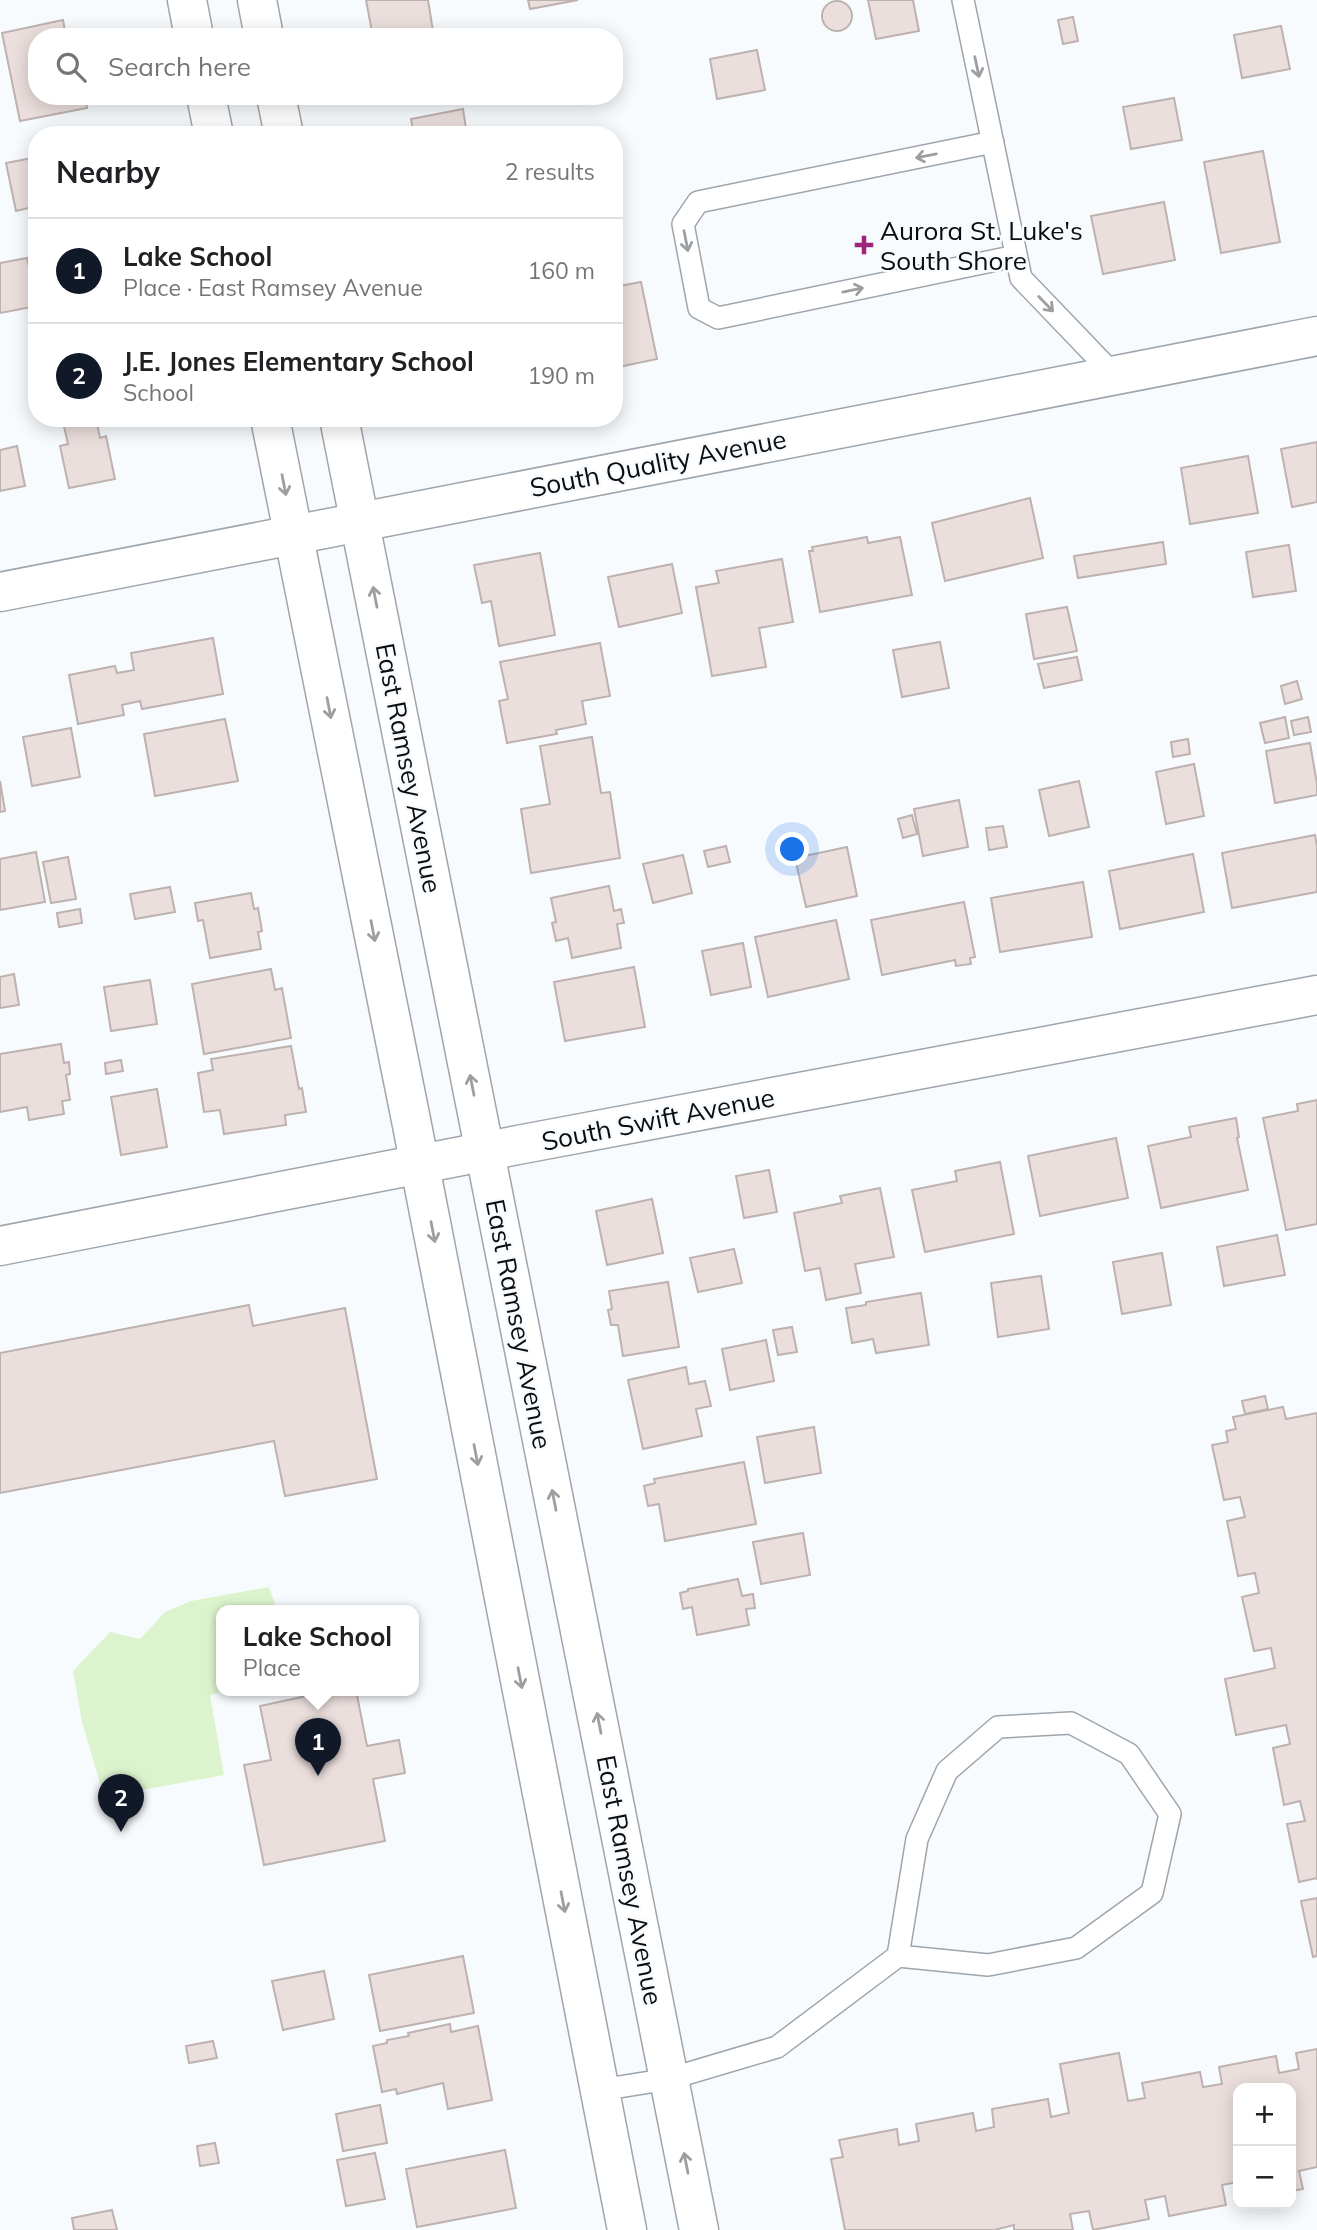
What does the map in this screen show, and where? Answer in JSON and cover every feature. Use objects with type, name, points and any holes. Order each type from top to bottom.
[{"type":"street","points":[[187,0],[192,28]]},
{"type":"street","points":[[257,0],[262,28]]},
{"type":"street","points":[[208,105],[212,126]]},
{"type":"street","points":[[278,105],[282,126]]},
{"type":"street","name":"South Quality Avenue","points":[[0,592],[359,520],[1317,336]]},
{"type":"street","points":[[272,427],[627,2230]]},
{"type":"street","name":"East Ramsey Avenue","points":[[341,427],[699,2230]]},
{"type":"street","name":"South Swift Avenue","points":[[0,1246],[1317,995]]},
{"type":"lane","points":[[963,0],[1021,278],[1114,375]]},
{"type":"lane","points":[[993,142],[698,202],[683,224],[699,308],[718,318],[1016,256]]},
{"type":"lane","points":[[600,2090],[669,2079],[778,2048],[898,1956],[988,1965],[1076,1948],[1153,1893],[1170,1814],[1129,1754],[1071,1723],[998,1727],[957,1762],[947,1771],[917,1839],[898,1956]]},
{"type":"green space","points":[[269,1587],[275,1605],[216,1605],[216,1694],[210,1695],[224,1775],[104,1797],[82,1722],[73,1671],[110,1632],[140,1639],[165,1612],[191,1601]]},
{"type":"building","points":[[366,0],[428,0],[433,28],[371,28]]},
{"type":"building","points":[[528,0],[578,0],[530,9]]},
{"type":"building","points":[[868,0],[913,0],[919,31],[876,39]]},
{"type":"building","points":[[837,1],[843,2],[851,10],[851,22],[843,30],[837,31],[831,30],[823,22],[822,16],[823,10],[831,2]]},
{"type":"building","points":[[1073,17],[1078,41],[1063,44],[1058,20]]},
{"type":"building","points":[[63,20],[64,28],[28,28],[28,105],[86,105],[87,108],[20,121],[2,33]]},
{"type":"building","points":[[1281,26],[1290,69],[1242,78],[1234,35]]},
{"type":"building","points":[[757,50],[765,90],[717,99],[710,59]]},
{"type":"building","points":[[1174,98],[1182,140],[1131,149],[1123,107]]},
{"type":"building","points":[[463,109],[466,126],[412,126],[411,119]]},
{"type":"building","points":[[1263,151],[1280,242],[1221,253],[1204,162]]},
{"type":"building","points":[[28,159],[28,208],[16,211],[6,163]]},
{"type":"building","points":[[1164,202],[1175,260],[1103,274],[1091,216]]},
{"type":"building","points":[[27,258],[28,308],[0,313],[0,263]]},
{"type":"building","points":[[641,282],[657,359],[623,366],[623,285]]},
{"type":"building","points":[[64,427],[98,427],[100,438],[106,436],[115,479],[69,488],[60,446],[68,444]]},
{"type":"building","points":[[1317,442],[1317,502],[1292,507],[1281,449]]},
{"type":"building","points":[[17,446],[25,486],[0,491],[0,450]]},
{"type":"building","points":[[1248,456],[1258,513],[1190,524],[1181,468]]},
{"type":"building","points":[[1030,498],[1043,558],[945,581],[932,523]]},
{"type":"building","points":[[867,537],[868,543],[900,537],[912,595],[820,612],[809,551],[813,551],[812,547]]},
{"type":"building","points":[[1163,542],[1166,564],[1078,578],[1074,556]]},
{"type":"building","points":[[1289,545],[1296,591],[1253,597],[1246,552]]},
{"type":"building","points":[[540,553],[555,635],[499,646],[491,601],[482,603],[474,565]]},
{"type":"building","points":[[782,559],[793,622],[759,628],[766,667],[712,676],[696,587],[719,583],[716,571]]},
{"type":"building","points":[[672,564],[682,613],[619,627],[608,577]]},
{"type":"building","points":[[1067,607],[1077,651],[1034,659],[1026,614]]},
{"type":"building","points":[[213,638],[223,694],[142,709],[140,701],[122,705],[124,715],[78,724],[69,675],[115,666],[117,673],[134,670],[131,653]]},
{"type":"building","points":[[940,642],[949,688],[902,697],[893,650]]},
{"type":"building","points":[[600,643],[610,696],[582,701],[586,724],[556,730],[557,734],[507,743],[499,701],[508,699],[500,662]]},
{"type":"building","points":[[1077,657],[1082,680],[1044,688],[1038,664]]},
{"type":"building","points":[[1297,681],[1302,699],[1285,704],[1281,686]]},
{"type":"building","points":[[1285,717],[1289,738],[1265,743],[1260,723]]},
{"type":"building","points":[[1308,717],[1311,732],[1294,735],[1291,721]]},
{"type":"building","points":[[225,719],[238,781],[155,796],[144,734]]},
{"type":"building","points":[[71,728],[80,777],[32,786],[23,737]]},
{"type":"building","points":[[592,737],[601,793],[610,792],[620,858],[531,873],[521,809],[550,804],[540,746]]},
{"type":"building","points":[[1188,739],[1190,754],[1173,757],[1171,742]]},
{"type":"building","points":[[1310,743],[1317,795],[1275,803],[1266,751]]},
{"type":"building","points":[[1194,764],[1204,816],[1166,824],[1156,772]]},
{"type":"building","points":[[0,781],[5,811],[0,812]]},
{"type":"building","points":[[1079,781],[1089,827],[1049,836],[1039,790]]},
{"type":"building","points":[[959,800],[968,847],[923,856],[914,809]]},
{"type":"building","points":[[912,815],[917,834],[903,838],[898,819]]},
{"type":"building","points":[[1003,826],[1007,847],[989,850],[986,828]]},
{"type":"building","points":[[1315,835],[1317,892],[1232,908],[1222,853]]},
{"type":"building","points":[[726,846],[730,862],[708,867],[704,851]]},
{"type":"building","points":[[847,847],[857,896],[806,907],[795,858]]},
{"type":"building","points":[[36,852],[45,902],[0,910],[0,859]]},
{"type":"building","points":[[1193,854],[1204,912],[1120,929],[1109,871]]},
{"type":"building","points":[[683,855],[692,893],[653,903],[643,864]]},
{"type":"building","points":[[68,857],[76,899],[51,903],[43,862]]},
{"type":"building","points":[[1083,882],[1092,937],[1000,952],[991,898]]},
{"type":"building","points":[[609,886],[614,911],[621,909],[624,923],[617,924],[621,948],[572,958],[568,938],[556,941],[552,923],[556,922],[551,898]]},
{"type":"building","points":[[170,887],[175,912],[135,919],[130,894]]},
{"type":"building","points":[[251,893],[254,909],[258,908],[262,931],[258,932],[261,949],[210,958],[203,920],[198,921],[195,903]]},
{"type":"building","points":[[964,902],[975,957],[970,958],[971,964],[956,966],[955,960],[882,975],[871,920]]},
{"type":"building","points":[[80,909],[82,923],[59,927],[57,913]]},
{"type":"building","points":[[836,920],[849,979],[768,997],[755,937]]},
{"type":"building","points":[[743,943],[751,987],[711,995],[702,951]]},
{"type":"building","points":[[634,967],[645,1027],[565,1041],[554,982]]},
{"type":"building","points":[[271,969],[275,990],[282,988],[291,1038],[204,1054],[192,984]]},
{"type":"building","points":[[14,974],[19,1005],[0,1008],[0,977]]},
{"type":"building","points":[[150,980],[157,1024],[111,1031],[104,987]]},
{"type":"building","points":[[61,1044],[64,1063],[69,1062],[70,1074],[66,1075],[70,1100],[62,1101],[64,1114],[29,1120],[27,1107],[0,1112],[0,1054]]},
{"type":"building","points":[[291,1046],[306,1112],[285,1115],[286,1125],[224,1134],[220,1110],[204,1112],[198,1073],[213,1070],[211,1059]]},
{"type":"building","points":[[121,1060],[123,1071],[106,1074],[105,1063]]},
{"type":"building","points":[[157,1089],[167,1147],[121,1155],[111,1097]]},
{"type":"building","points":[[1317,1100],[1317,1224],[1286,1230],[1263,1118],[1298,1111],[1297,1104]]},
{"type":"building","points":[[1236,1118],[1237,1138],[1248,1190],[1161,1208],[1148,1146],[1191,1137],[1189,1127]]},
{"type":"building","points":[[1116,1138],[1128,1198],[1040,1216],[1028,1156]]},
{"type":"building","points":[[1000,1162],[1014,1234],[925,1252],[912,1190],[957,1181],[955,1171]]},
{"type":"building","points":[[769,1170],[777,1212],[744,1218],[736,1176]]},
{"type":"building","points":[[880,1188],[894,1257],[855,1264],[861,1293],[826,1300],[820,1268],[805,1271],[794,1213],[842,1203],[840,1196]]},
{"type":"building","points":[[652,1199],[663,1253],[607,1265],[596,1211]]},
{"type":"building","points":[[1277,1235],[1285,1275],[1224,1286],[1217,1247]]},
{"type":"building","points":[[734,1249],[742,1283],[698,1292],[690,1258]]},
{"type":"building","points":[[1162,1253],[1171,1305],[1122,1314],[1113,1262]]},
{"type":"building","points":[[1041,1276],[1049,1329],[998,1337],[991,1283]]},
{"type":"building","points":[[668,1282],[679,1347],[623,1356],[618,1325],[611,1325],[608,1310],[612,1309],[609,1291]]},
{"type":"building","points":[[921,1293],[929,1345],[876,1353],[873,1339],[852,1343],[846,1308]]},
{"type":"building","points":[[249,1305],[253,1326],[345,1308],[377,1479],[285,1496],[274,1441],[0,1493],[0,1353]]},
{"type":"building","points":[[792,1327],[797,1352],[778,1355],[773,1330]]},
{"type":"building","points":[[766,1340],[774,1381],[730,1390],[722,1349]]},
{"type":"building","points":[[686,1367],[689,1384],[705,1381],[711,1406],[696,1409],[702,1436],[643,1449],[628,1380]]},
{"type":"building","points":[[1265,1396],[1268,1409],[1245,1414],[1242,1401]]},
{"type":"building","points":[[1283,1407],[1286,1419],[1317,1413],[1317,1878],[1299,1882],[1287,1824],[1305,1821],[1300,1801],[1284,1805],[1273,1748],[1290,1744],[1286,1725],[1236,1735],[1225,1679],[1275,1668],[1271,1648],[1254,1651],[1242,1597],[1259,1593],[1255,1573],[1238,1576],[1227,1521],[1245,1517],[1240,1497],[1224,1500],[1212,1445],[1228,1442],[1226,1431],[1236,1429],[1233,1417]]},
{"type":"building","points":[[814,1427],[821,1473],[765,1483],[757,1437]]},
{"type":"building","points":[[744,1462],[756,1524],[665,1541],[659,1504],[648,1506],[644,1486],[655,1483],[654,1479]]},
{"type":"building","points":[[803,1533],[810,1575],[761,1584],[753,1542]]},
{"type":"building","points":[[738,1579],[742,1596],[753,1594],[755,1608],[746,1609],[749,1625],[697,1635],[692,1607],[683,1609],[680,1593]]},
{"type":"building","points":[[306,1696],[357,1696],[367,1746],[399,1740],[405,1773],[373,1779],[385,1841],[264,1865],[244,1765],[271,1760],[260,1706]]},
{"type":"building","points":[[1317,1898],[1317,1956],[1313,1957],[1301,1901]]},
{"type":"building","points":[[463,1956],[474,2013],[380,2031],[369,1975]]},
{"type":"building","points":[[324,1971],[334,2019],[283,2030],[272,1981]]},
{"type":"building","points":[[450,2024],[451,2032],[478,2026],[492,2100],[448,2109],[443,2083],[397,2094],[396,2089],[382,2092],[373,2046],[409,2036],[408,2033]]},
{"type":"building","points":[[213,2041],[217,2058],[189,2063],[186,2046]]},
{"type":"building","points":[[1317,2049],[1317,2167],[1299,2171],[1303,2189],[1296,2190],[1296,2083],[1233,2083],[1233,2183],[1222,2185],[1226,2205],[1169,2216],[1165,2196],[1145,2200],[1149,2219],[1093,2230],[1089,2211],[1070,2214],[1073,2230],[1014,2230],[1014,2225],[994,2230],[845,2230],[831,2159],[843,2157],[839,2140],[897,2129],[899,2145],[919,2141],[916,2124],[973,2113],[976,2131],[994,2127],[992,2109],[1048,2099],[1051,2117],[1069,2113],[1060,2064],[1119,2053],[1128,2101],[1145,2098],[1142,2083],[1200,2072],[1203,2087],[1222,2084],[1219,2067],[1276,2056],[1279,2073],[1299,2069],[1296,2053]]},
{"type":"building","points":[[380,2105],[387,2143],[343,2151],[336,2114]]},
{"type":"building","points":[[215,2143],[219,2163],[200,2166],[197,2146]]},
{"type":"building","points":[[505,2150],[516,2208],[417,2227],[406,2169]]},
{"type":"building","points":[[375,2153],[385,2199],[346,2206],[337,2160]]},
{"type":"building","points":[[112,2210],[117,2230],[74,2230],[72,2218]]},
{"type":"place","name":"Aurora St. Luke's South Shore","points":[[864,245]]},
{"type":"place","name":"Lake School","points":[[318,1776]]},
{"type":"place","name":"J.E. Jones Elementary School","points":[[121,1832]]}]
